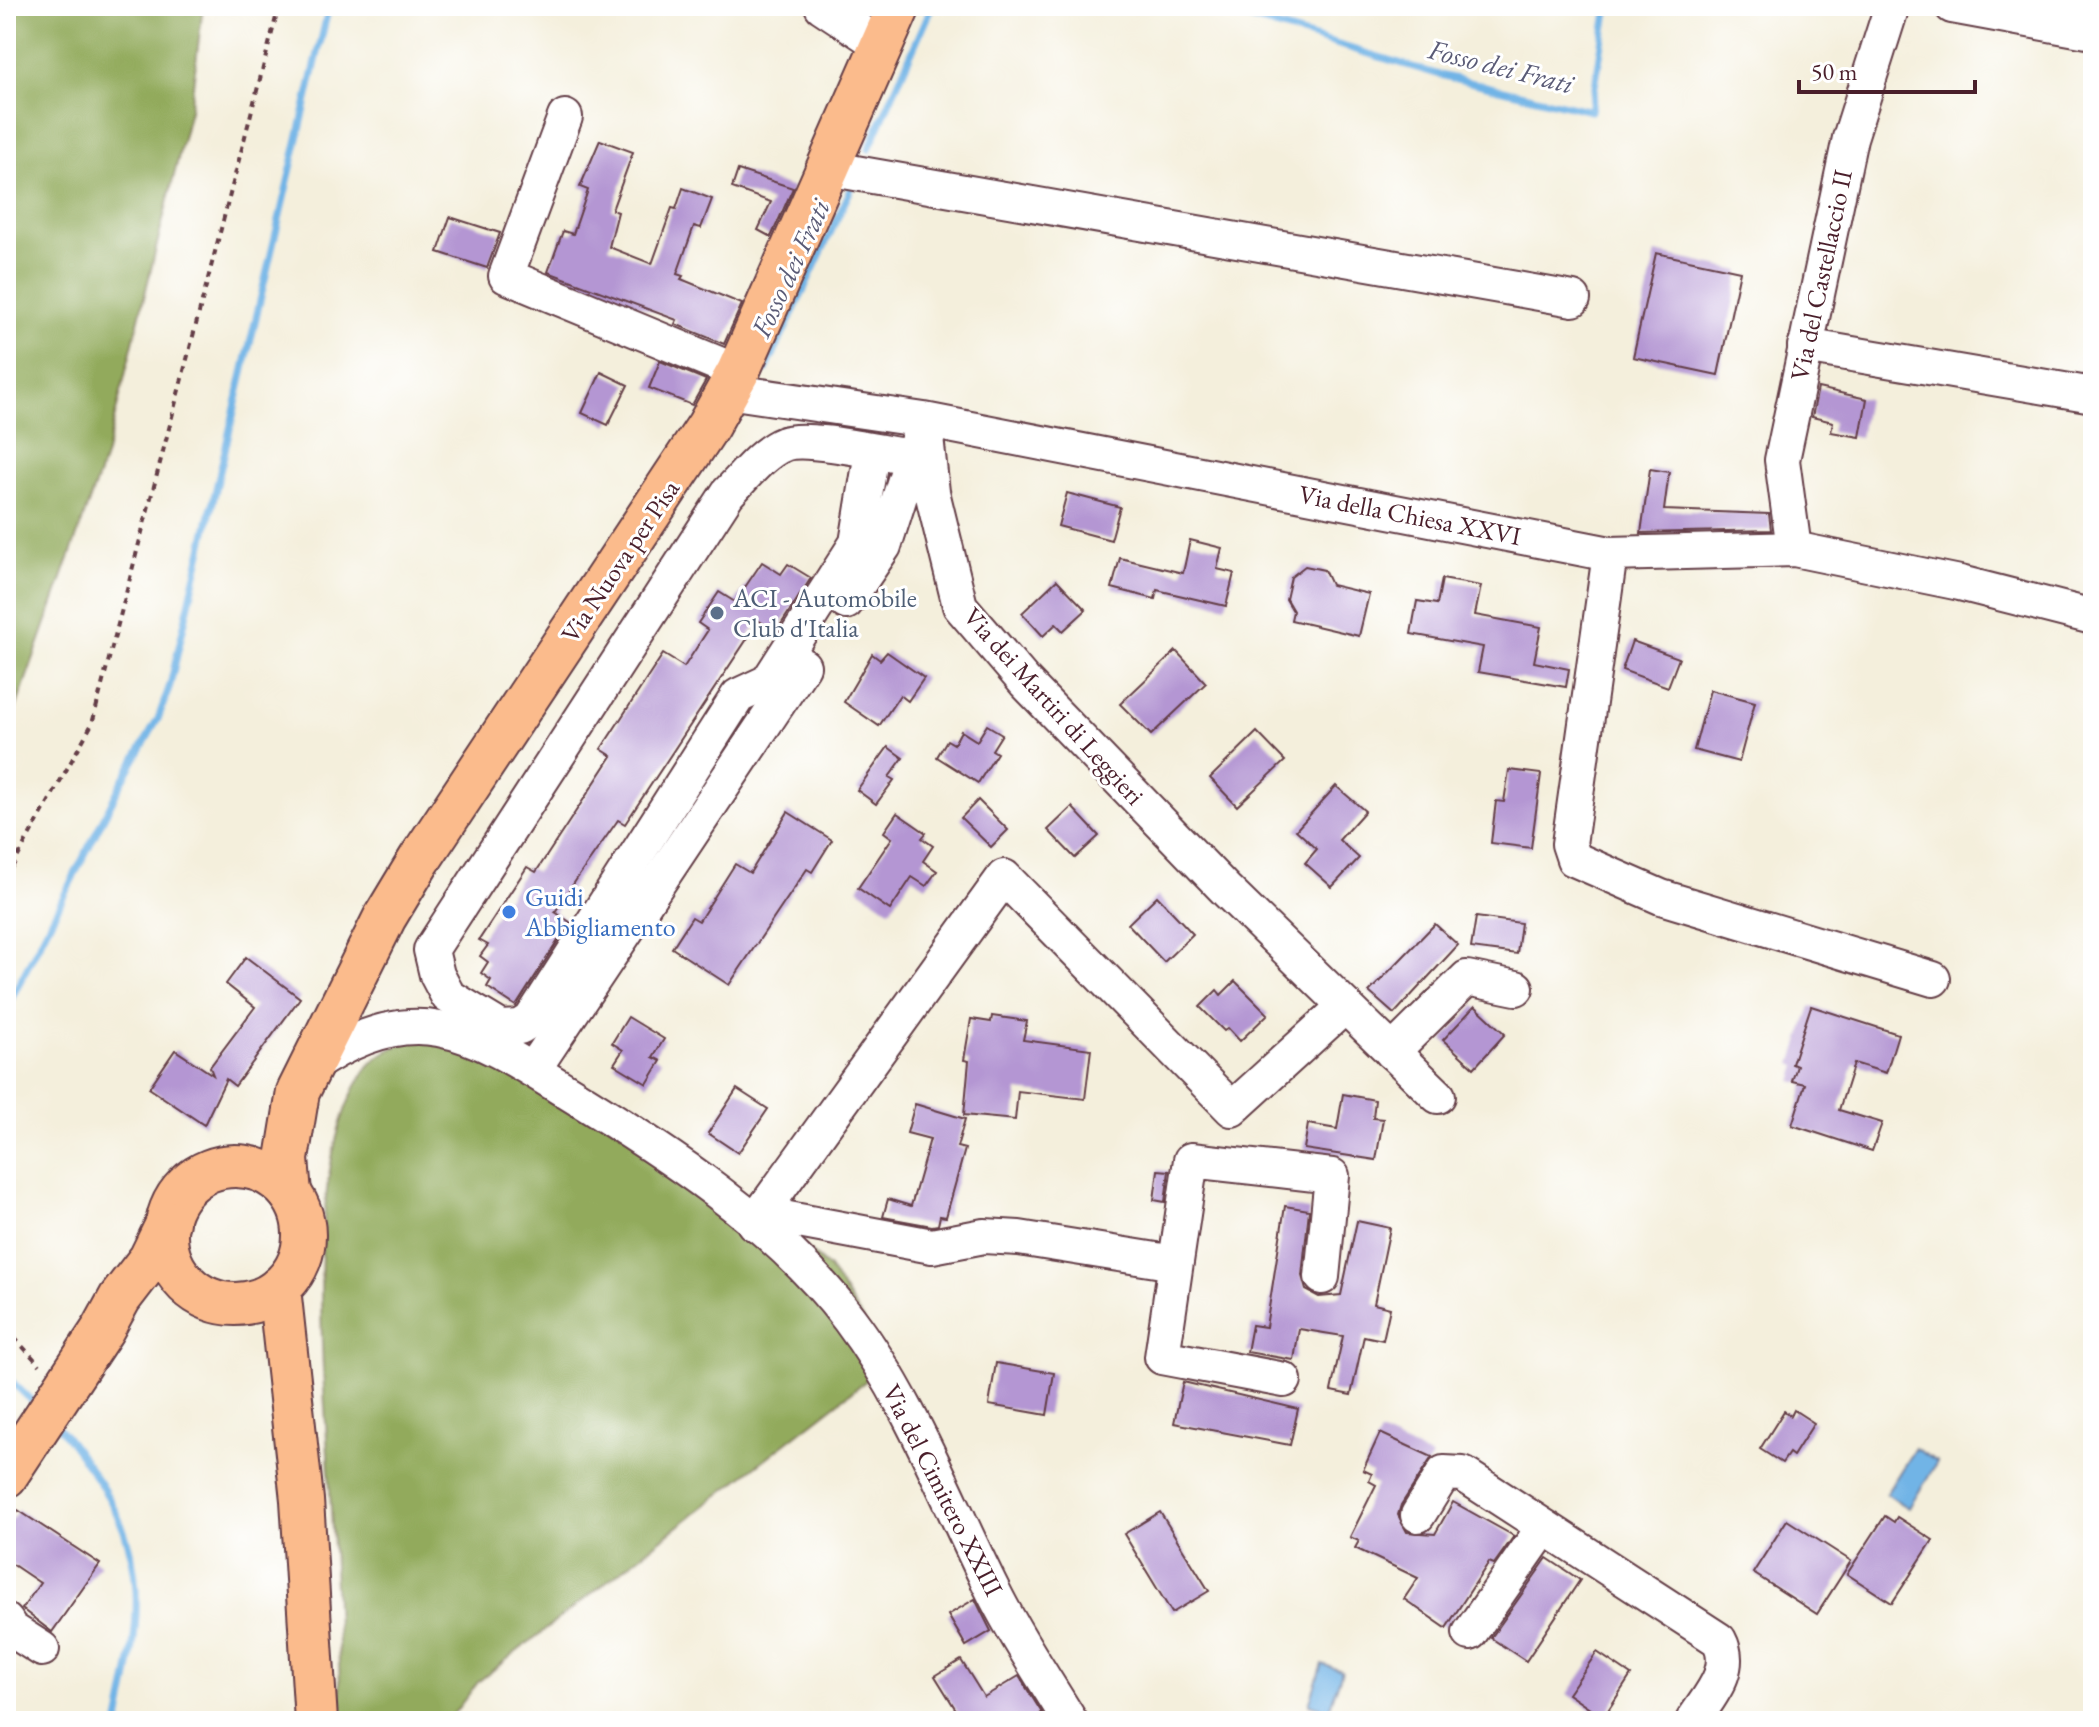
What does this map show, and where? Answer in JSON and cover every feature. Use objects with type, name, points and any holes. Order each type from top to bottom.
[{"type":"main road","name":"Via Nuova per Pisa","points":[[304,1080],[385,917],[420,859],[687,461],[733,382],[899,6]]},
{"type":"main road","points":[[17,1459],[64,1390],[120,1298],[150,1259],[178,1196],[187,1186],[223,1167],[263,1134],[304,1080]]},
{"type":"main road","points":[[103,1329],[124,1311],[161,1299],[210,1297],[249,1302],[279,1288],[297,1265],[304,1237],[302,1215],[290,1193],[287,1159],[304,1080]]},
{"type":"main road","points":[[223,1167],[260,1171],[290,1193]]},
{"type":"main road","points":[[168,1222],[170,1255],[185,1281],[210,1297],[264,1347],[289,1403]]},
{"type":"main road","points":[[279,1288],[289,1403],[302,1500],[316,1721]]},
{"type":"street","points":[[822,6],[881,45]]},
{"type":"street","name":"Via del Castellaccio II","points":[[1794,549],[1782,460],[1850,138],[1892,6]]},
{"type":"street","points":[[1952,6],[2093,32]]},
{"type":"street","points":[[1994,14],[2093,47]]},
{"type":"street","name":"Via della Chiesa XXVI","points":[[565,117],[506,276],[733,382],[1610,554],[1794,549],[1960,583],[2093,617]]},
{"type":"street","points":[[827,168],[1573,299]]},
{"type":"street","points":[[1805,346],[2093,395]]},
{"type":"street","points":[[912,457],[812,442],[786,443],[774,449],[728,493],[431,950],[437,975],[448,996],[501,1028],[520,1027],[531,1020],[738,696],[768,682],[857,543],[876,522],[912,457],[924,420]]},
{"type":"street","name":"Via dei Martiri di Leggieri","points":[[924,420],[932,492],[960,606],[1025,682],[1227,891],[1438,1096]]},
{"type":"street","points":[[533,1070],[884,546],[876,522],[872,452]]},
{"type":"street","points":[[1610,554],[1569,844],[1574,859],[1661,897],[1933,979]]},
{"type":"street","points":[[754,1223],[1004,877],[1232,1109],[1345,1006]]},
{"type":"street","points":[[1392,1052],[1467,978],[1516,988]]},
{"type":"street","name":"Via del Cimitero XXIII","points":[[304,1080],[343,1044],[414,1027],[463,1035],[533,1070],[630,1131],[754,1223],[808,1269],[850,1320],[901,1399],[995,1595],[1070,1721]]},
{"type":"street","points":[[1284,1380],[1162,1357],[1191,1160],[1332,1176],[1322,1277]]},
{"type":"street","points":[[754,1223],[783,1218],[932,1246],[984,1236],[1019,1238],[1175,1263]]},
{"type":"street","points":[[1418,1515],[1444,1473],[1452,1471],[1463,1474],[1719,1640],[1726,1653],[1722,1675],[1693,1721]]},
{"type":"street","points":[[1470,1633],[1544,1527]]},
{"type":"street","points":[[6,1621],[11,1629],[42,1649]]},
{"type":"path","points":[[6,878],[92,724],[279,6]]},
{"type":"path","points":[[6,1329],[64,1390]]},
{"type":"green space","points":[[6,6],[203,6],[190,110],[105,457],[6,736]]},
{"type":"green space","points":[[415,1039],[452,1042],[751,1200],[829,1268],[890,1362],[479,1681],[448,1721],[342,1721],[321,1322],[325,1209],[332,1156],[345,1109],[365,1071],[381,1055]]},
{"type":"water","points":[[1915,1448],[1937,1462],[1909,1508],[1886,1494]]},
{"type":"water","points":[[1322,1664],[1342,1671],[1329,1710],[1309,1704]]},
{"type":"building","points":[[600,140],[633,152],[612,210],[618,212],[609,247],[652,264],[672,208],[676,209],[683,188],[712,199],[701,228],[694,226],[677,274],[683,276],[681,279],[742,304],[724,344],[675,324],[677,320],[548,272],[563,231],[573,234],[588,190],[580,187]]},
{"type":"building","points":[[738,170],[793,188],[771,237],[758,230],[771,202],[732,188]]},
{"type":"building","points":[[450,217],[500,233],[487,268],[438,252]]},
{"type":"building","points":[[1656,253],[1740,271],[1718,375],[1633,357]]},
{"type":"building","points":[[660,361],[706,380],[692,405],[649,388]]},
{"type":"building","points":[[601,372],[628,385],[608,425],[582,413]]},
{"type":"building","points":[[1818,388],[1867,399],[1860,437],[1831,432],[1833,422],[1812,417]]},
{"type":"building","points":[[1650,469],[1669,472],[1664,510],[1769,514],[1771,530],[1641,533]]},
{"type":"building","points":[[1067,493],[1120,507],[1111,540],[1058,526]]},
{"type":"building","points":[[1190,540],[1222,548],[1217,569],[1234,573],[1226,606],[1157,590],[1155,599],[1112,588],[1120,558],[1183,573]]},
{"type":"building","points":[[762,562],[781,574],[788,564],[811,578],[776,632],[759,621],[625,824],[618,820],[576,880],[555,912],[570,922],[516,1006],[487,987],[491,980],[481,973],[488,962],[480,956],[488,945],[479,940],[527,867],[536,872],[612,756],[601,749],[663,654],[684,667],[708,630],[698,623],[719,592],[735,602]]},
{"type":"building","points":[[1305,566],[1324,570],[1331,585],[1369,594],[1359,636],[1291,620],[1293,611],[1286,599],[1291,577]]},
{"type":"building","points":[[1442,579],[1481,586],[1475,615],[1541,627],[1534,662],[1569,669],[1566,687],[1478,672],[1483,647],[1411,634],[1417,601],[1437,604]]},
{"type":"building","points":[[1057,580],[1086,610],[1063,631],[1056,624],[1043,636],[1022,613]]},
{"type":"building","points":[[1632,641],[1679,658],[1668,687],[1622,670]]},
{"type":"building","points":[[1176,651],[1206,683],[1151,735],[1120,704]]},
{"type":"building","points":[[887,652],[924,678],[908,701],[900,695],[879,726],[844,702],[872,654],[880,660]]},
{"type":"building","points":[[1710,690],[1755,702],[1739,762],[1694,750]]},
{"type":"building","points":[[987,725],[1002,734],[992,750],[997,753],[978,783],[937,757],[947,740],[954,744],[961,731],[977,741]]},
{"type":"building","points":[[1257,732],[1285,761],[1237,806],[1210,778]]},
{"type":"building","points":[[888,747],[903,758],[889,777],[894,780],[876,804],[857,790]]},
{"type":"building","points":[[1509,770],[1541,774],[1531,848],[1491,843],[1496,801],[1504,802]]},
{"type":"building","points":[[1336,786],[1365,811],[1339,840],[1359,858],[1332,887],[1305,863],[1317,849],[1296,830]]},
{"type":"building","points":[[978,800],[1008,830],[991,847],[961,818]]},
{"type":"building","points":[[1072,807],[1099,836],[1075,858],[1048,830]]},
{"type":"building","points":[[788,812],[832,840],[812,872],[807,869],[729,985],[672,948],[692,917],[699,921],[735,864],[750,873]]},
{"type":"building","points":[[897,813],[926,833],[922,838],[933,846],[923,861],[937,871],[926,886],[912,877],[890,910],[858,888],[892,838],[884,832]]},
{"type":"building","points":[[1157,896],[1193,934],[1164,962],[1128,924]]},
{"type":"building","points":[[1476,917],[1521,923],[1517,954],[1471,948]]},
{"type":"building","points":[[1435,924],[1458,945],[1394,1014],[1369,992]]},
{"type":"building","points":[[246,957],[300,998],[235,1086],[226,1079],[204,1125],[149,1088],[175,1050],[213,1075],[210,1067],[255,1007],[226,984]]},
{"type":"building","points":[[1235,981],[1268,1014],[1240,1041],[1228,1028],[1224,1031],[1200,1007],[1217,990],[1221,995]]},
{"type":"building","points":[[1475,1006],[1505,1034],[1474,1068],[1443,1040]]},
{"type":"building","points":[[1811,1006],[1898,1034],[1886,1073],[1854,1063],[1839,1110],[1882,1123],[1872,1151],[1792,1125],[1805,1084],[1792,1081],[1797,1066],[1792,1064]]},
{"type":"building","points":[[992,1016],[1027,1021],[1023,1040],[1091,1049],[1085,1099],[1018,1091],[1015,1120],[964,1115],[969,1061],[964,1060],[971,1019],[991,1022]]},
{"type":"building","points":[[628,1017],[664,1039],[653,1057],[661,1061],[647,1084],[614,1064],[623,1050],[612,1043]]},
{"type":"building","points":[[737,1089],[768,1109],[738,1153],[708,1133]]},
{"type":"building","points":[[1343,1094],[1375,1100],[1373,1118],[1383,1119],[1376,1160],[1304,1149],[1308,1124],[1337,1129]]},
{"type":"building","points":[[915,1104],[965,1119],[957,1147],[965,1149],[946,1217],[940,1216],[938,1225],[932,1226],[883,1217],[888,1199],[911,1206],[930,1139],[907,1133]]},
{"type":"building","points":[[1158,1170],[1169,1171],[1165,1202],[1154,1200]]},
{"type":"building","points":[[1285,1206],[1309,1210],[1302,1276],[1306,1290],[1319,1297],[1341,1295],[1357,1221],[1390,1228],[1374,1304],[1390,1308],[1383,1340],[1364,1336],[1351,1395],[1331,1391],[1343,1336],[1299,1329],[1294,1360],[1247,1352],[1252,1325],[1266,1327]]},
{"type":"building","points":[[996,1363],[1054,1373],[1047,1415],[989,1405]]},
{"type":"building","points":[[1183,1382],[1298,1409],[1290,1445],[1174,1423]]},
{"type":"building","points":[[1794,1410],[1814,1423],[1793,1456],[1789,1453],[1782,1463],[1760,1449],[1784,1411],[1791,1416]]},
{"type":"building","points":[[1380,1433],[1432,1457],[1401,1505],[1398,1515],[1407,1532],[1435,1534],[1453,1502],[1514,1536],[1494,1564],[1489,1562],[1446,1628],[1404,1599],[1418,1578],[1355,1548],[1359,1541],[1350,1537],[1376,1485],[1369,1481],[1372,1474],[1363,1470]]},
{"type":"building","points":[[18,1510],[100,1564],[52,1632],[22,1609],[40,1583],[6,1560],[6,1528]]},
{"type":"building","points":[[1160,1512],[1209,1591],[1172,1613],[1124,1534]]},
{"type":"building","points":[[1885,1516],[1894,1522],[1897,1517],[1933,1540],[1892,1603],[1847,1574]]},
{"type":"building","points":[[1787,1520],[1851,1561],[1817,1614],[1753,1573]]},
{"type":"building","points":[[1547,1558],[1580,1580],[1526,1661],[1491,1638]]},
{"type":"building","points":[[975,1599],[991,1631],[966,1646],[948,1615]]},
{"type":"building","points":[[1597,1652],[1631,1675],[1603,1718],[1568,1694]]},
{"type":"building","points":[[961,1660],[984,1697],[1019,1676],[1042,1713],[1028,1721],[963,1721],[935,1676]]},
{"type":"waterway","points":[[6,1009],[122,782],[158,719],[170,685],[329,6]]},
{"type":"waterway","name":"Fosso dei Frati","points":[[869,149],[932,6]]},
{"type":"waterway","name":"Fosso dei Frati","points":[[1207,6],[1440,75],[1591,111],[1608,6]]},
{"type":"waterway","name":"Fosso dei Frati","points":[[766,370],[853,185]]},
{"type":"waterway","points":[[6,1376],[36,1405]]},
{"type":"waterway","points":[[56,1425],[110,1501],[124,1531],[132,1561],[136,1621],[119,1721]]},
{"type":"place","name":"ACI - Automobile Club d'Italia","points":[[717,613]]},
{"type":"place","name":"Guidi Abbigliamento","points":[[509,912]]}]
